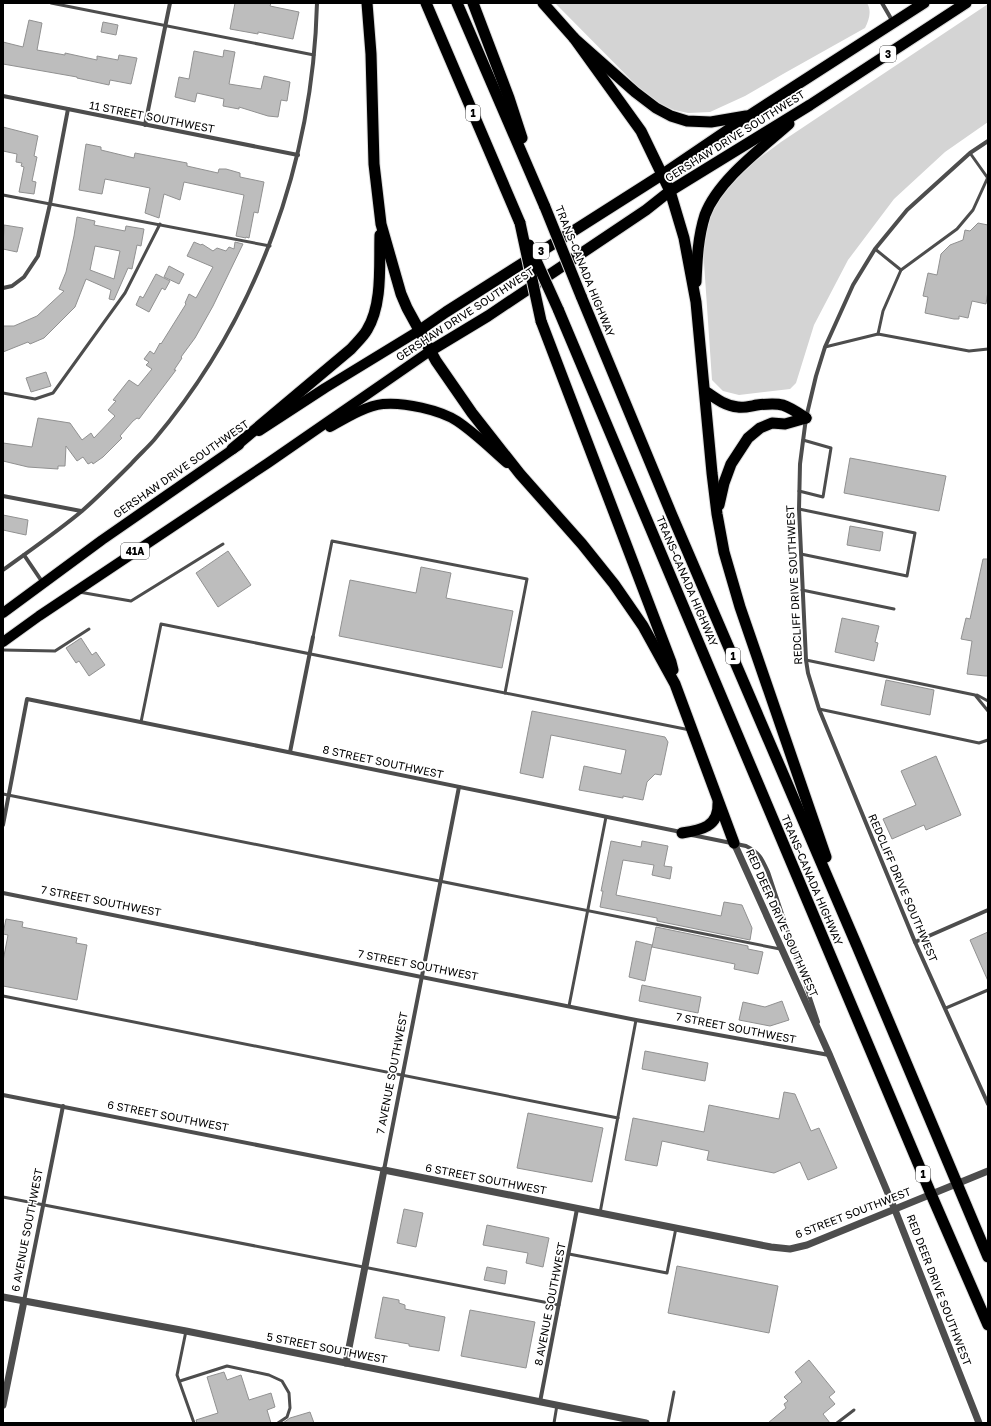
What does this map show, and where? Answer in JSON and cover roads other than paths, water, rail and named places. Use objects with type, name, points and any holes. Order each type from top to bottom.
[{"type":"highway","points":[[232,449],[351,349],[367,330],[375,311],[379,288],[381,224],[374,164],[371,54],[367,3]]},
{"type":"highway","name":"TRANS-CANADA HIGHWAY","points":[[426,3],[558,309],[931,1194],[988,1325]]},
{"type":"highway","name":"TRANS-CANADA HIGHWAY","points":[[457,3],[545,207],[671,513],[857,946],[988,1257]]},
{"type":"highway","points":[[473,3],[509,98],[545,207]]},
{"type":"highway","points":[[543,3],[574,38],[641,131],[670,191],[684,238],[696,302],[712,473],[717,514],[724,552],[740,607],[857,946]]},
{"type":"highway","name":"GERSHAW DRIVE SOUTHWEST","points":[[420,330],[663,174],[750,115],[924,3]]},
{"type":"highway","name":"GERSHAW DRIVE SOUTHWEST","points":[[430,351],[488,316],[646,210],[670,191],[810,106],[966,3]]},
{"type":"highway","points":[[574,38],[635,92],[656,108],[671,116],[687,121],[711,122],[750,115]]},
{"type":"highway","points":[[696,302],[698,249],[705,216],[710,206],[723,186],[737,171],[810,106]]},
{"type":"highway","points":[[520,223],[541,321],[671,662],[675,684]]},
{"type":"highway","points":[[381,224],[401,294],[407,308],[430,351],[449,381],[520,474],[582,544],[614,584],[643,626],[675,684],[734,843]]},
{"type":"highway","points":[[704,391],[725,404],[738,407],[764,404],[782,404],[790,407],[806,418]]},
{"type":"highway","points":[[717,514],[724,484],[731,464],[748,438],[760,428],[772,422],[785,424],[806,418]]},
{"type":"highway","points":[[682,832],[697,830],[710,824],[717,814],[718,798]]},
{"type":"main road","name":"GERSHAW DRIVE SOUTHWEST","points":[[3,613],[102,540],[232,449],[325,388],[420,330]]},
{"type":"main road","name":"GERSHAW DRIVE SOUTHWEST","points":[[3,642],[75,591],[268,463],[430,351]]},
{"type":"main road","points":[[268,463],[348,417],[383,404],[393,404],[432,410],[457,421],[520,474]]},
{"type":"street","points":[[145,125],[170,3]]},
{"type":"street","points":[[3,570],[81,511],[154,441],[184,402],[232,326],[270,246],[298,155],[309,98],[314,55],[317,3]]},
{"type":"street","points":[[882,3],[894,23]]},
{"type":"street","name":"11 STREET SOUTHWEST","points":[[3,96],[298,155]]},
{"type":"street","points":[[3,288],[12,286],[24,277],[31,268],[40,249],[68,109]]},
{"type":"street","name":"REDCLIFF DRIVE SOUTHWEST","points":[[988,141],[970,153],[907,210],[875,249],[853,285],[825,347],[816,376],[806,418],[800,464],[799,491],[806,660],[808,673],[819,709],[915,942],[988,1104]]},
{"type":"street","points":[[3,496],[81,511]]},
{"type":"street","points":[[24,555],[43,583]]},
{"type":"street","points":[[290,752],[314,637]]},
{"type":"street","name":"8 STREET SOUTHWEST","points":[[9,795],[28,699],[734,843]]},
{"type":"street","name":"7 AVENUE SOUTHWEST","points":[[346,1363],[459,787]]},
{"type":"street","points":[[3,825],[9,795]]},
{"type":"street","name":"RED DEER DRIVE SOUTHWEST","points":[[734,843],[830,1056],[895,1210],[979,1423]]},
{"type":"street","name":"RED DEER DRIVE SOUTHWEST","points":[[734,843],[754,850],[760,856],[768,872],[830,1056]]},
{"type":"street","name":"7 STREET SOUTHWEST","points":[[3,893],[636,1020],[830,1056]]},
{"type":"street","points":[[915,942],[988,910]]},
{"type":"street","name":"6 STREET SOUTHWEST","points":[[3,1095],[771,1247],[790,1249],[807,1245],[956,1184]]},
{"type":"street","name":"6 AVENUE SOUTHWEST","points":[[3,1400],[63,1106]]},
{"type":"street","points":[[956,1184],[988,1171]]},
{"type":"street","name":"8 AVENUE SOUTHWEST","points":[[540,1402],[577,1209]]},
{"type":"street","name":"5 STREET SOUTHWEST","points":[[3,1297],[186,1331],[646,1423]]},
{"type":"lane","points":[[51,3],[314,55]]},
{"type":"lane","points":[[878,334],[883,311],[901,270],[957,229],[973,210],[988,177],[970,153]]},
{"type":"lane","points":[[3,195],[270,246]]},
{"type":"lane","points":[[3,393],[36,399],[53,393],[125,293],[160,224]]},
{"type":"lane","points":[[875,249],[901,270]]},
{"type":"lane","points":[[825,347],[878,334],[969,351],[988,349]]},
{"type":"lane","points":[[799,491],[823,497],[831,448],[803,440]]},
{"type":"lane","points":[[799,509],[915,533],[907,576],[801,554]]},
{"type":"lane","points":[[314,637],[332,540],[527,579],[505,693]]},
{"type":"lane","points":[[75,591],[130,600],[223,544]]},
{"type":"lane","points":[[802,590],[894,609]]},
{"type":"lane","points":[[141,722],[161,624],[693,731]]},
{"type":"lane","points":[[3,650],[55,651],[89,629]]},
{"type":"lane","points":[[806,660],[975,695],[988,701]]},
{"type":"lane","points":[[975,695],[988,711]]},
{"type":"lane","points":[[819,709],[979,743],[988,740]]},
{"type":"lane","points":[[3,794],[781,949]]},
{"type":"lane","points":[[569,1006],[606,817]]},
{"type":"lane","points":[[946,1008],[988,990]]},
{"type":"lane","points":[[3,996],[618,1118]]},
{"type":"lane","points":[[600,1213],[636,1020]]},
{"type":"lane","points":[[3,1197],[559,1305]]},
{"type":"lane","points":[[568,1254],[667,1273],[676,1228]]},
{"type":"lane","points":[[186,1331],[177,1374],[194,1421]]},
{"type":"lane","points":[[180,1381],[227,1366],[269,1375],[282,1381],[289,1394],[290,1408],[287,1417],[278,1423]]},
{"type":"lane","points":[[668,1423],[674,1392]]},
{"type":"lane","points":[[554,1423],[557,1405]]},
{"type":"lane","points":[[837,1423],[854,1410]]}]
